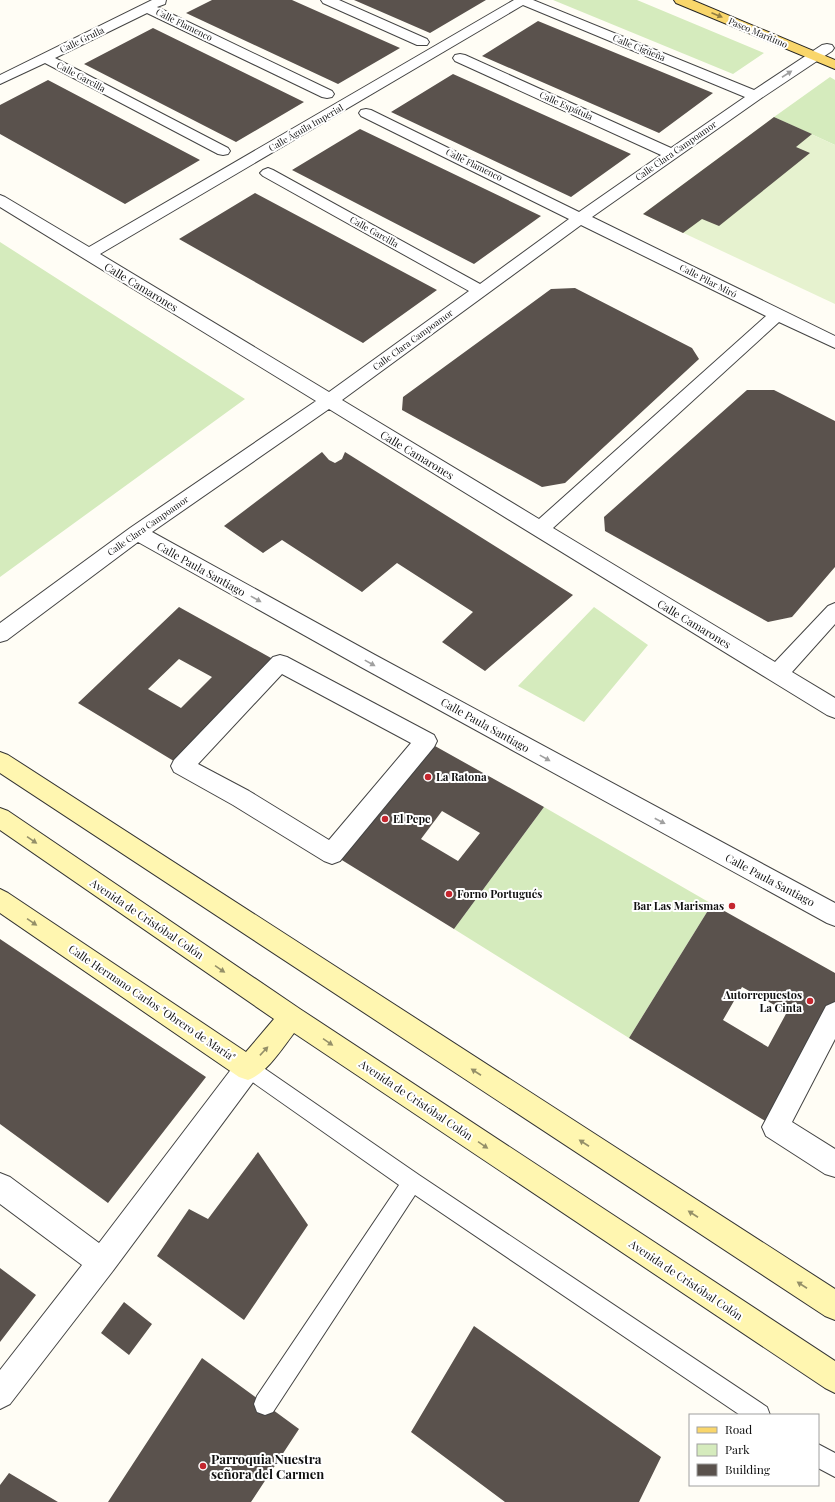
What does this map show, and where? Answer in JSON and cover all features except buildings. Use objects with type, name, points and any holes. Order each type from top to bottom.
[{"type":"main road","name":"Paseo Marítimo","points":[[681,0],[835,65]]},
{"type":"main road","name":"Paseo Marítimo","points":[[712,0],[831,50]]},
{"type":"main road","points":[[0,761],[835,1306]]},
{"type":"main road","name":"Avenida de Cristóbal Colón","points":[[0,818],[291,1017],[835,1378]]},
{"type":"main road","name":"Calle Hermano Carlos \"Obrero de María\"","points":[[0,900],[248,1068],[271,1043],[291,1017]]},
{"type":"street","name":"Calle Grulla","points":[[0,80],[148,8],[161,0]]},
{"type":"street","points":[[328,0],[422,42]]},
{"type":"street","name":"Calle Cigüeña","points":[[523,0],[755,96]]},
{"type":"street","name":"Calle Águila Imperial","points":[[88,254],[523,0]]},
{"type":"street","name":"Calle Flamenco","points":[[148,8],[328,94]]},
{"type":"street","name":"Calle Clara Campoamor","points":[[0,634],[137,533],[328,402],[582,217],[755,96],[815,56],[831,50]]},
{"type":"street","name":"Calle Garcilla","points":[[45,58],[223,151]]},
{"type":"street","name":"Calle Espátula","points":[[460,58],[672,154]]},
{"type":"street","name":"Calle Flamenco","points":[[366,113],[582,217]]},
{"type":"street","name":"Calle Garcilla","points":[[268,173],[481,291]]},
{"type":"street","name":"Calle Camarones","points":[[0,200],[328,402],[835,709]]},
{"type":"street","name":"Calle Pilar Miró","points":[[582,217],[835,343]]},
{"type":"street","points":[[539,530],[777,315]]},
{"type":"street","name":"Calle Paula Santiago","points":[[137,533],[374,665],[835,915]]},
{"type":"street","points":[[778,674],[835,611]]},
{"type":"street","points":[[280,663],[426,741],[332,854],[241,798],[182,766],[280,663]]},
{"type":"street","points":[[835,1014],[775,1127],[835,1164]]},
{"type":"street","points":[[0,1394],[102,1262],[248,1068]]},
{"type":"street","points":[[0,1187],[102,1262]]},
{"type":"lane","points":[[248,1068],[412,1182],[758,1414]]},
{"type":"lane","points":[[264,1404],[412,1182]]},
{"type":"lane","points":[[819,1456],[835,1466]]},
{"type":"green space","points":[[553,0],[637,0],[764,53],[733,74]]},
{"type":"green space","points":[[830,77],[835,80],[835,145],[774,117]]},
{"type":"green space","points":[[774,117],[835,145],[835,304],[643,214]]},
{"type":"green space","points":[[0,242],[245,399],[0,577]]},
{"type":"green space","points":[[594,607],[648,645],[584,722],[518,686]]},
{"type":"green space","points":[[544,807],[712,904],[629,1038],[454,929]]},
{"type":"place","name":"La Ratona","points":[[428,777]]},
{"type":"place","name":"El Pepe","points":[[385,819]]},
{"type":"place","name":"Forno Portugués","points":[[449,894]]},
{"type":"place","name":"Bar Las Marismas","points":[[732,906]]},
{"type":"place","name":"Autorrepuestos La Cinta","points":[[810,1001]]},
{"type":"place","name":"Parroquia Nuestra señora del Carmen","points":[[203,1466]]}]
